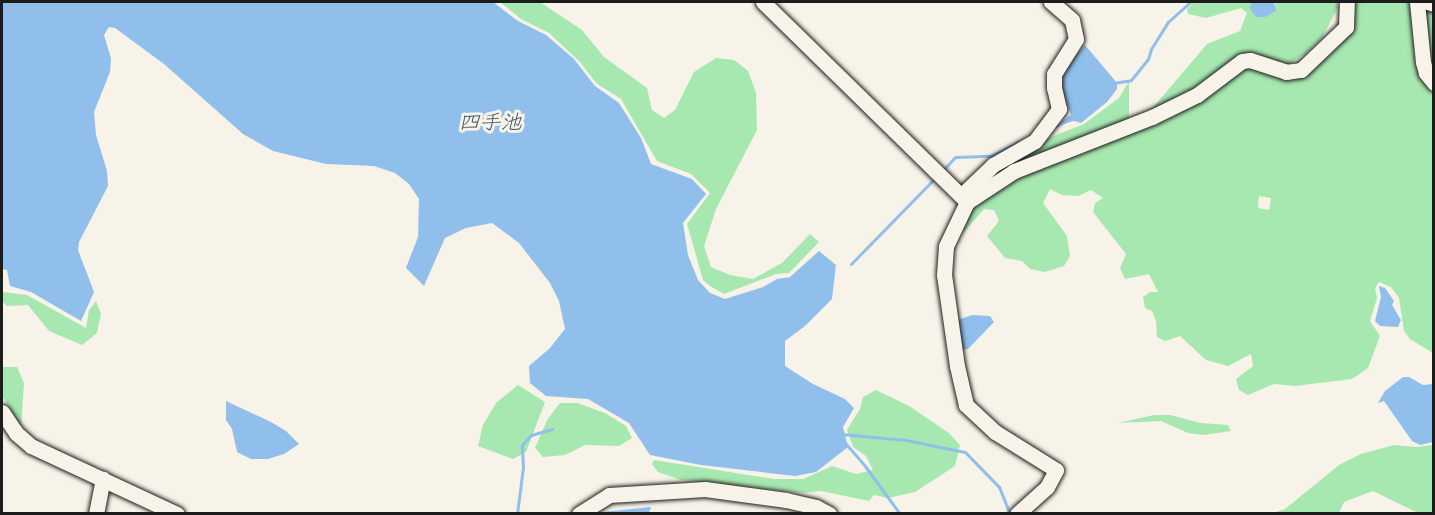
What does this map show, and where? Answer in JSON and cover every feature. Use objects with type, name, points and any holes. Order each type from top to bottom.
[{"type":"street","points":[[763,2],[964,199]]},
{"type":"street","points":[[1017,513],[1047,487],[1056,470],[995,432],[966,405],[957,366],[944,275],[946,246],[964,199],[993,165],[1035,141],[1059,109],[1054,88],[1054,74],[1076,39],[1072,20],[1051,2]]},
{"type":"street","points":[[964,199],[1014,171],[1152,117],[1197,95],[1242,61],[1250,60],[1286,72],[1301,70],[1346,27],[1347,2]]},
{"type":"street","points":[[1417,2],[1423,62],[1426,73],[1434,83]]},
{"type":"street","points":[[1428,2],[1434,4]]},
{"type":"street","points":[[3,421],[32,446],[177,513]]},
{"type":"street","points":[[96,513],[103,479]]},
{"type":"street","points":[[579,513],[609,495],[705,489],[786,500],[816,507],[829,513]]},
{"type":"green space","points":[[500,2],[540,2],[582,30],[604,57],[647,88],[652,110],[664,118],[675,110],[694,72],[716,58],[734,60],[748,71],[756,93],[757,130],[716,209],[704,246],[711,267],[730,275],[753,279],[782,263],[810,234],[819,242],[789,273],[776,274],[724,294],[710,286],[703,280],[687,224],[710,193],[691,174],[657,161],[621,99],[596,83],[580,62],[549,33],[521,19]]},
{"type":"green space","points":[[1194,2],[1253,2],[1249,7],[1276,6],[1274,2],[1336,2],[1338,7],[1322,38],[1305,54],[1287,65],[1302,77],[1326,58],[1348,33],[1352,2],[1416,2],[1433,11],[1433,353],[1410,339],[1404,331],[1399,298],[1391,287],[1379,282],[1375,288],[1377,298],[1370,321],[1380,336],[1368,368],[1352,379],[1295,386],[1274,384],[1248,395],[1239,390],[1236,379],[1253,366],[1251,354],[1228,366],[1206,360],[1180,336],[1165,341],[1157,337],[1156,321],[1152,311],[1145,308],[1143,297],[1150,292],[1158,292],[1149,274],[1125,279],[1120,268],[1126,254],[1093,212],[1095,203],[1103,198],[1091,190],[1078,196],[1062,195],[1050,189],[1043,203],[1067,236],[1070,256],[1064,266],[1045,272],[1030,269],[1022,261],[1005,258],[987,236],[999,221],[994,210],[984,209],[964,232],[960,227],[980,201],[986,180],[1006,164],[1051,137],[1084,124],[1119,98],[1129,81],[1129,120],[1115,136],[1128,135],[1147,127],[1150,111],[1207,44],[1240,31],[1247,13],[1241,8],[1206,18],[1188,14],[1187,9]],"holes":[[[1259,196],[1271,198],[1269,210],[1258,208]]]},
{"type":"green space","points":[[3,292],[27,295],[86,328],[89,310],[96,301],[101,314],[97,333],[82,345],[49,331],[28,305],[7,306],[2,301]]},
{"type":"green space","points":[[2,367],[17,367],[24,383],[21,427],[2,396]]},
{"type":"green space","points":[[518,385],[545,402],[526,452],[513,459],[478,446],[483,425],[496,403]]},
{"type":"green space","points":[[876,390],[909,406],[949,433],[960,445],[955,466],[915,492],[888,498],[874,495],[869,501],[821,491],[802,493],[681,480],[658,472],[652,464],[654,460],[774,479],[803,479],[832,466],[856,474],[873,470],[866,456],[853,447],[847,430],[860,409],[863,397]]},
{"type":"green space","points":[[560,403],[577,403],[605,413],[626,426],[632,438],[619,446],[585,445],[565,455],[543,457],[535,448],[547,420]]},
{"type":"green space","points":[[1154,415],[1170,415],[1201,423],[1228,425],[1231,431],[1203,435],[1188,433],[1161,421],[1118,423]]},
{"type":"green space","points":[[1394,445],[1416,447],[1433,445],[1433,513],[1418,513],[1373,491],[1344,502],[1339,513],[1273,513],[1285,509],[1339,465],[1361,454]]},
{"type":"water","name":"四手池","points":[[2,2],[493,2],[518,21],[546,35],[574,59],[595,86],[619,103],[641,138],[651,164],[692,179],[706,194],[683,223],[688,255],[698,280],[710,293],[725,299],[763,287],[777,279],[790,277],[819,251],[836,265],[832,299],[805,326],[785,341],[785,366],[813,384],[845,399],[854,408],[843,427],[848,447],[816,472],[795,476],[701,465],[650,455],[629,423],[588,399],[546,396],[530,383],[529,366],[550,348],[565,329],[559,301],[550,283],[519,243],[492,223],[466,228],[445,238],[424,286],[406,268],[418,237],[419,199],[409,184],[395,173],[374,166],[326,164],[273,151],[243,134],[164,64],[115,28],[109,27],[104,35],[111,58],[110,72],[94,112],[96,135],[107,171],[108,186],[79,242],[78,250],[94,292],[81,321],[31,292],[10,286],[7,270],[2,269]]},
{"type":"water","points":[[1253,2],[1274,2],[1276,11],[1265,17],[1256,17],[1249,7]]},
{"type":"water","points":[[1085,45],[1117,83],[1117,89],[1107,102],[1081,123],[1074,121],[1063,124],[1062,121],[1071,115],[1062,91],[1063,70]]},
{"type":"water","points":[[1379,286],[1385,288],[1394,301],[1392,305],[1401,320],[1398,327],[1380,326],[1375,321],[1381,297]]},
{"type":"water","points":[[972,315],[990,316],[994,322],[968,349],[958,350],[955,321]]},
{"type":"water","points":[[1403,377],[1409,377],[1423,385],[1433,384],[1433,442],[1420,445],[1412,441],[1384,401],[1378,403],[1385,391]]},
{"type":"water","points":[[226,401],[271,422],[286,431],[299,444],[284,454],[268,459],[251,459],[237,452],[232,429],[226,420]]},
{"type":"water","points":[[651,507],[649,513],[602,512]]},
{"type":"waterway","points":[[1113,83],[1131,80],[1148,59],[1151,49],[1168,22],[1190,2]]},
{"type":"waterway","points":[[1056,126],[1066,121]]},
{"type":"waterway","points":[[944,169],[955,157],[991,156],[1019,142]]},
{"type":"waterway","points":[[851,264],[932,181]]},
{"type":"waterway","points":[[517,514],[523,467],[522,445],[531,435],[552,429]]},
{"type":"waterway","points":[[842,434],[906,440],[965,452],[999,487],[1010,514]]},
{"type":"waterway","points":[[846,444],[900,514]]}]
